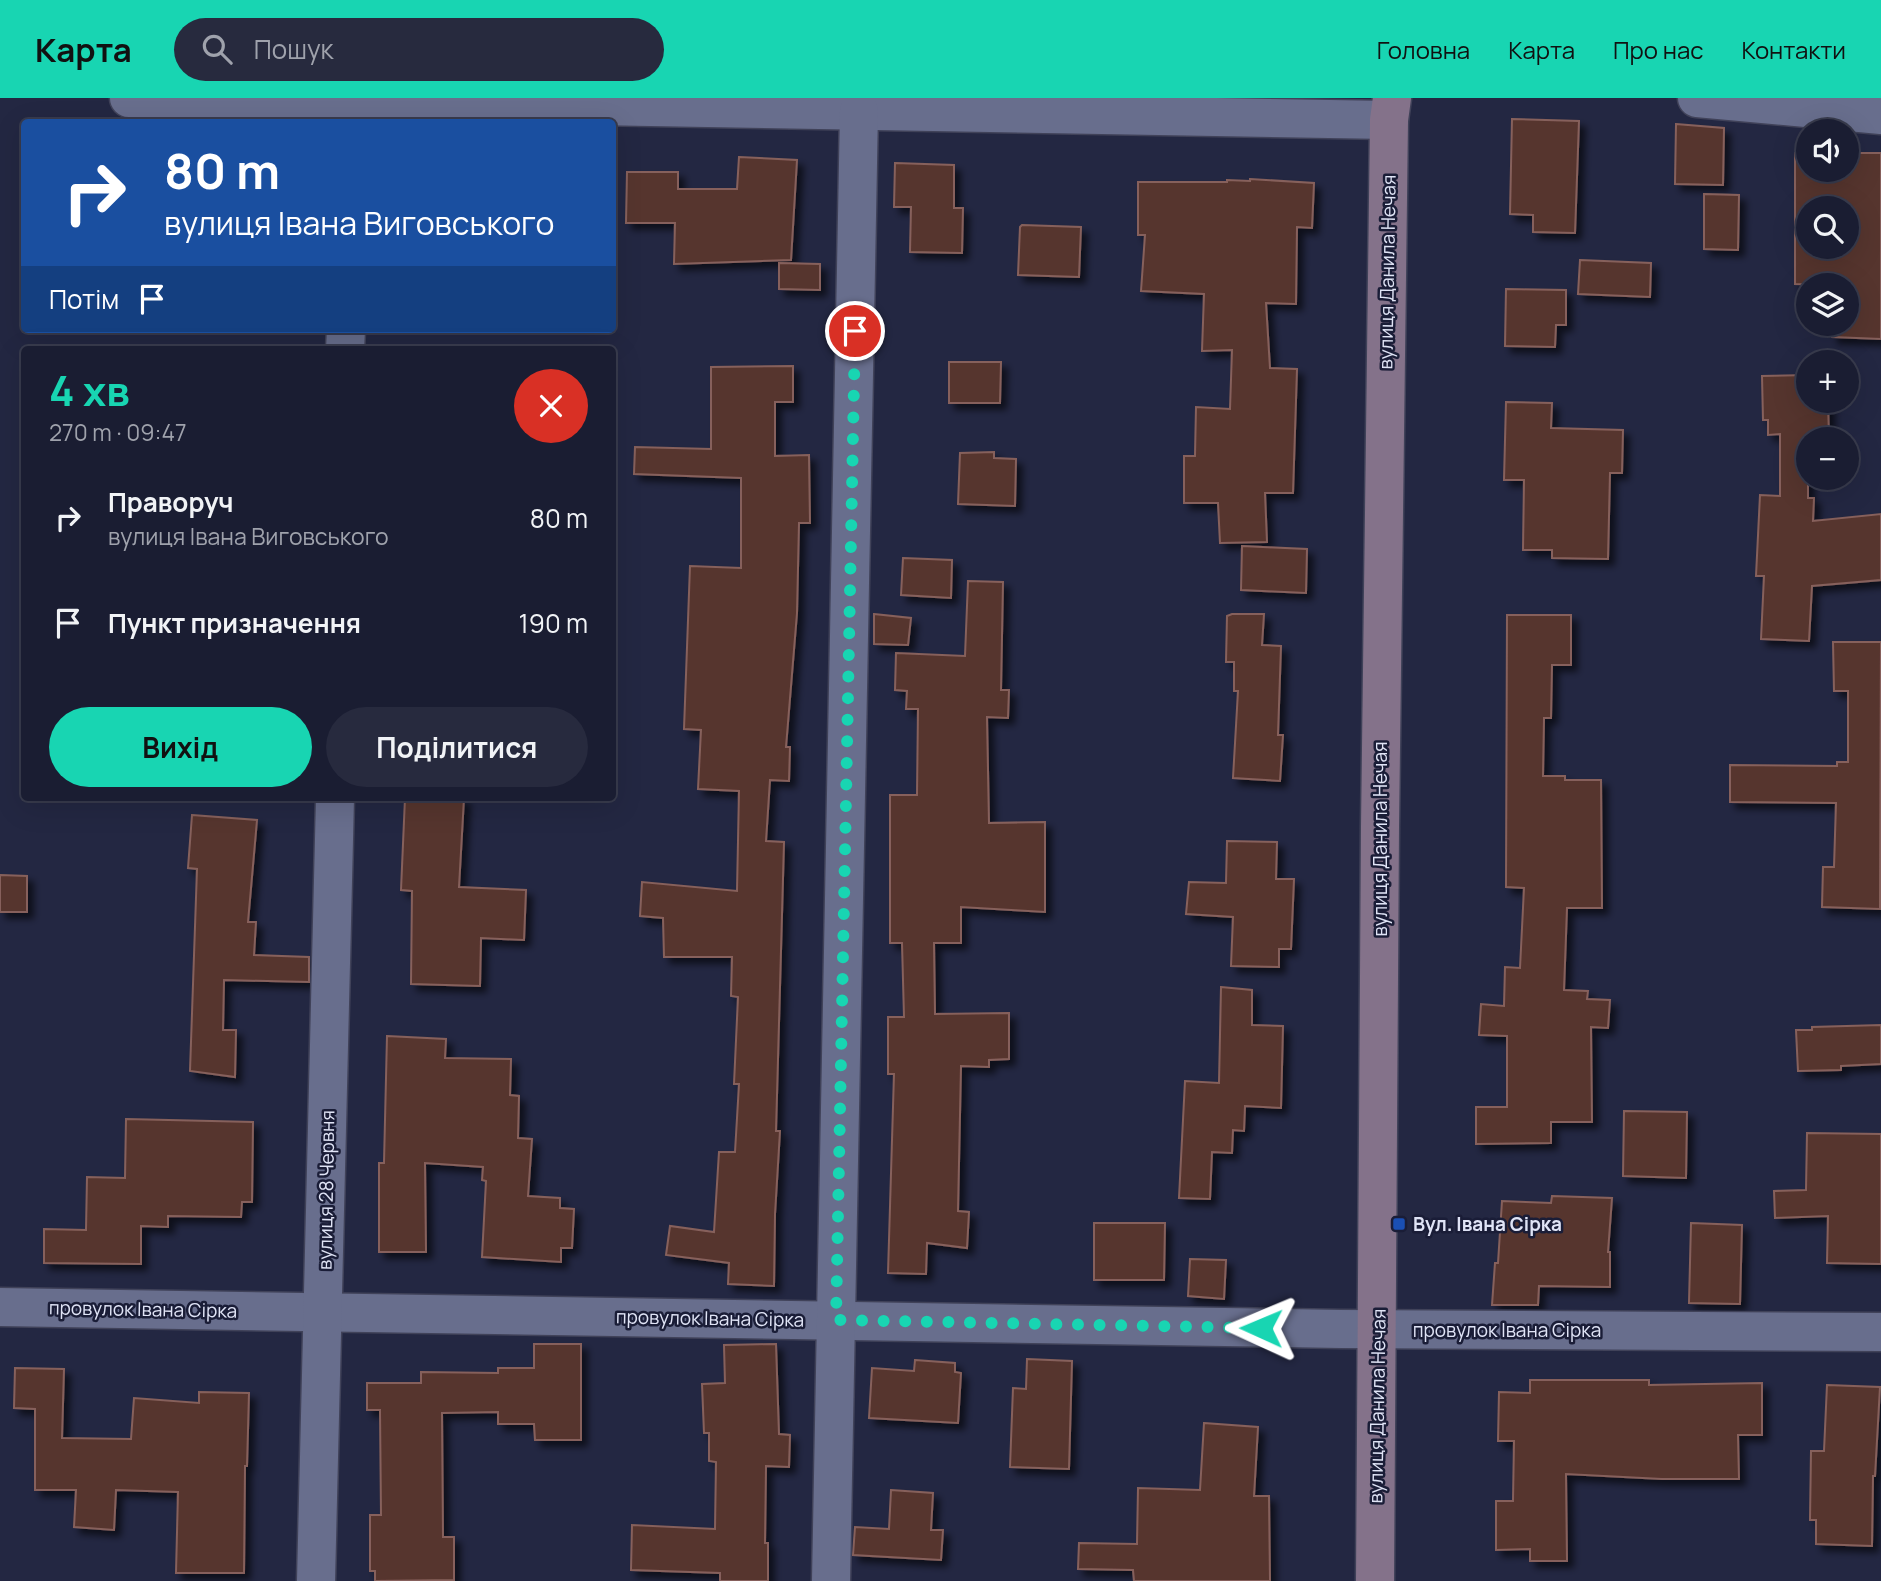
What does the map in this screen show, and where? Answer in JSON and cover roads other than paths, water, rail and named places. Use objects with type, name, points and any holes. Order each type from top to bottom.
[{"type":"main road","name":"вулиця Данила Нечая","points":[[1375,1581],[1380,827],[1390,109]]},
{"type":"street","points":[[129,98],[350,112],[1390,109]]},
{"type":"street","points":[[1698,98],[1783,103],[1881,115]]},
{"type":"street","points":[[831,1581],[859,111]]},
{"type":"street","name":"вулиця 28 Червня","points":[[316,1581],[335,801]]},
{"type":"street","name":"провулок Івана Сірка","points":[[0,1307],[1378,1329],[1881,1332]]},
{"type":"place","name":"Вул. Івана Сірка","points":[[1399,1224]]}]
